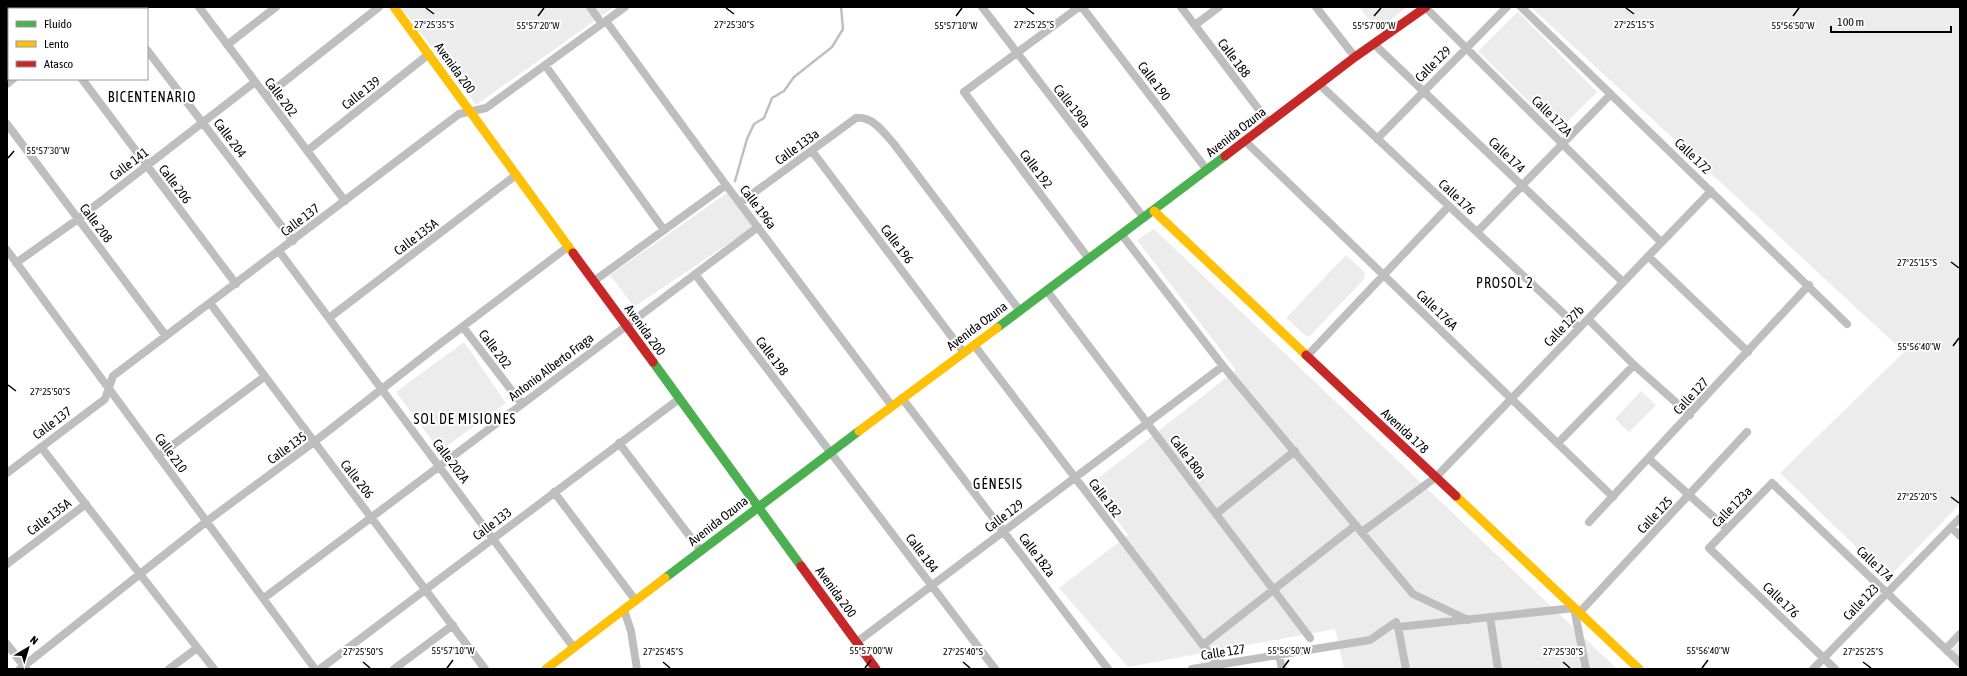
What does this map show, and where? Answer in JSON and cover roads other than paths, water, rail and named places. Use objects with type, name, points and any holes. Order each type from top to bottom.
[{"type":"main road","name":"Avenida 200","points":[[394,7],[876,669]]},
{"type":"main road","name":"Avenida Ozuna","points":[[546,669],[830,452],[1154,211],[1355,57],[1425,7]]},
{"type":"main road","name":"Avenida 178","points":[[1154,211],[1639,669]]},
{"type":"street","name":"Calle 202","points":[[199,7],[345,201]]},
{"type":"street","points":[[227,45],[276,7]]},
{"type":"street","points":[[266,96],[379,7]]},
{"type":"street","name":"Calle 196a","points":[[590,7],[604,22],[892,406]]},
{"type":"street","name":"Calle 137","points":[[7,473],[104,398],[113,376],[459,114],[486,108],[624,7]]},
{"type":"street","name":"Calle 190a","points":[[982,7],[1144,218]]},
{"type":"street","points":[[1017,54],[1081,7]]},
{"type":"street","name":"Calle 190","points":[[1081,7],[1207,170]]},
{"type":"street","name":"Calle 188","points":[[1181,7],[1269,123]]},
{"type":"street","points":[[1195,25],[1219,7]]},
{"type":"street","points":[[1316,7],[1355,57]]},
{"type":"street","name":"Calle 172A","points":[[1425,7],[1661,242]]},
{"type":"street","name":"Calle 129","points":[[1377,139],[1507,7]]},
{"type":"street","name":"Calle 172","points":[[1521,7],[1809,285],[1847,324]]},
{"type":"street","name":"Calle 174","points":[[1374,44],[1623,282]]},
{"type":"street","name":"Calle 204","points":[[148,51],[293,241]]},
{"type":"street","name":"Calle 139","points":[[307,151],[429,54]]},
{"type":"street","name":"Calle 192","points":[[1017,54],[964,92],[1089,259]]},
{"type":"street","points":[[545,65],[664,230]]},
{"type":"street","name":"Calle 206","points":[[83,80],[236,284]]},
{"type":"street","name":"Calle 141","points":[[16,263],[204,124],[255,82]]},
{"type":"street","name":"Calle 176","points":[[1319,84],[1579,328]]},
{"type":"street","points":[[1477,232],[1611,94]]},
{"type":"street","name":"Calle 133a","points":[[740,203],[856,118],[863,117],[870,120],[880,128],[894,144],[1020,311]]},
{"type":"street","name":"Calle 208","points":[[7,124],[166,336]]},
{"type":"street","name":"Calle 176A","points":[[1245,141],[1613,497]]},
{"type":"street","name":"Calle 196","points":[[812,151],[964,352]]},
{"type":"street","name":"Calle 135A","points":[[329,318],[516,175]]},
{"type":"street","points":[[594,281],[726,185]]},
{"type":"street","name":"Calle 127b","points":[[1362,532],[1436,477],[1711,191]]},
{"type":"street","points":[[1307,356],[1448,206]]},
{"type":"street","name":"Antonio Alberto Fraga","points":[[264,598],[758,227]]},
{"type":"street","points":[[1122,235],[1223,366],[1413,594],[1468,620]]},
{"type":"street","name":"Calle 135","points":[[23,668],[207,522],[314,442],[569,246]]},
{"type":"street","name":"Calle 210","points":[[7,250],[315,669]]},
{"type":"street","name":"Calle 202A","points":[[280,251],[574,648]]},
{"type":"street","points":[[1648,256],[1748,352]]},
{"type":"street","name":"Calle 198","points":[[695,274],[830,452]]},
{"type":"street","name":"Calle 127","points":[[1589,522],[1649,460],[1809,285]]},
{"type":"street","name":"Calle 180a","points":[[1047,290],[1310,638]]},
{"type":"street","name":"Calle 206","points":[[210,303],[264,377],[372,517],[486,669]]},
{"type":"street","points":[[1588,319],[1634,365],[1690,415]]},
{"type":"street","name":"Calle 202","points":[[463,327],[522,404]]},
{"type":"street","name":"Calle 182","points":[[974,345],[1218,665]]},
{"type":"street","points":[[1558,443],[1634,365]]},
{"type":"street","name":"Calle 129","points":[[857,642],[1223,366]]},
{"type":"street","points":[[158,456],[264,377]]},
{"type":"street","name":"Calle 182a","points":[[902,398],[1108,669]]},
{"type":"street","name":"Calle 133","points":[[320,669],[679,399]]},
{"type":"street","name":"Calle 125","points":[[1577,610],[1690,496],[1747,432]]},
{"type":"street","points":[[619,443],[701,551]]},
{"type":"street","points":[[41,447],[214,669]]},
{"type":"street","points":[[1216,514],[1295,451]]},
{"type":"street","name":"Calle 184","points":[[830,452],[995,669]]},
{"type":"street","points":[[1649,460],[1727,529]]},
{"type":"street","name":"Calle 174","points":[[1772,483],[1888,592],[1960,663]]},
{"type":"street","name":"Calle 123a","points":[[1709,548],[1772,483]]},
{"type":"street","points":[[554,492],[636,601]]},
{"type":"street","name":"Calle 135A","points":[[7,564],[86,504]]},
{"type":"street","name":"Calle 123","points":[[1813,669],[1960,518]]},
{"type":"street","points":[[1203,645],[1356,525]]},
{"type":"street","points":[[1951,527],[1960,536]]},
{"type":"street","name":"Calle 176","points":[[1709,548],[1836,669]]},
{"type":"street","points":[[624,610],[631,631],[637,669]]},
{"type":"street","points":[[1406,669],[1398,627],[1490,617],[1577,610],[1586,669]]},
{"type":"street","points":[[1490,617],[1498,669]]},
{"type":"street","name":"Calle 127","points":[[1192,669],[1370,640],[1396,622]]},
{"type":"street","points":[[394,669],[453,625]]},
{"type":"street","points":[[1946,649],[1960,634]]},
{"type":"street","points":[[7,644],[23,668]]},
{"type":"street","points":[[169,669],[198,648]]},
{"type":"street","points":[[1279,654],[1282,669]]},
{"type":"waterway","points":[[735,181],[747,139],[754,124],[764,118],[772,98],[784,91],[794,77],[832,47],[843,29],[841,7]]},
{"type":"district","name":"BICENTENARIO","points":[[152,97]]},
{"type":"district","name":"PROSOL 2","points":[[1505,283]]},
{"type":"district","name":"SOL DE MISIONES","points":[[465,419]]},
{"type":"district","name":"GÉNESIS","points":[[998,484]]}]
